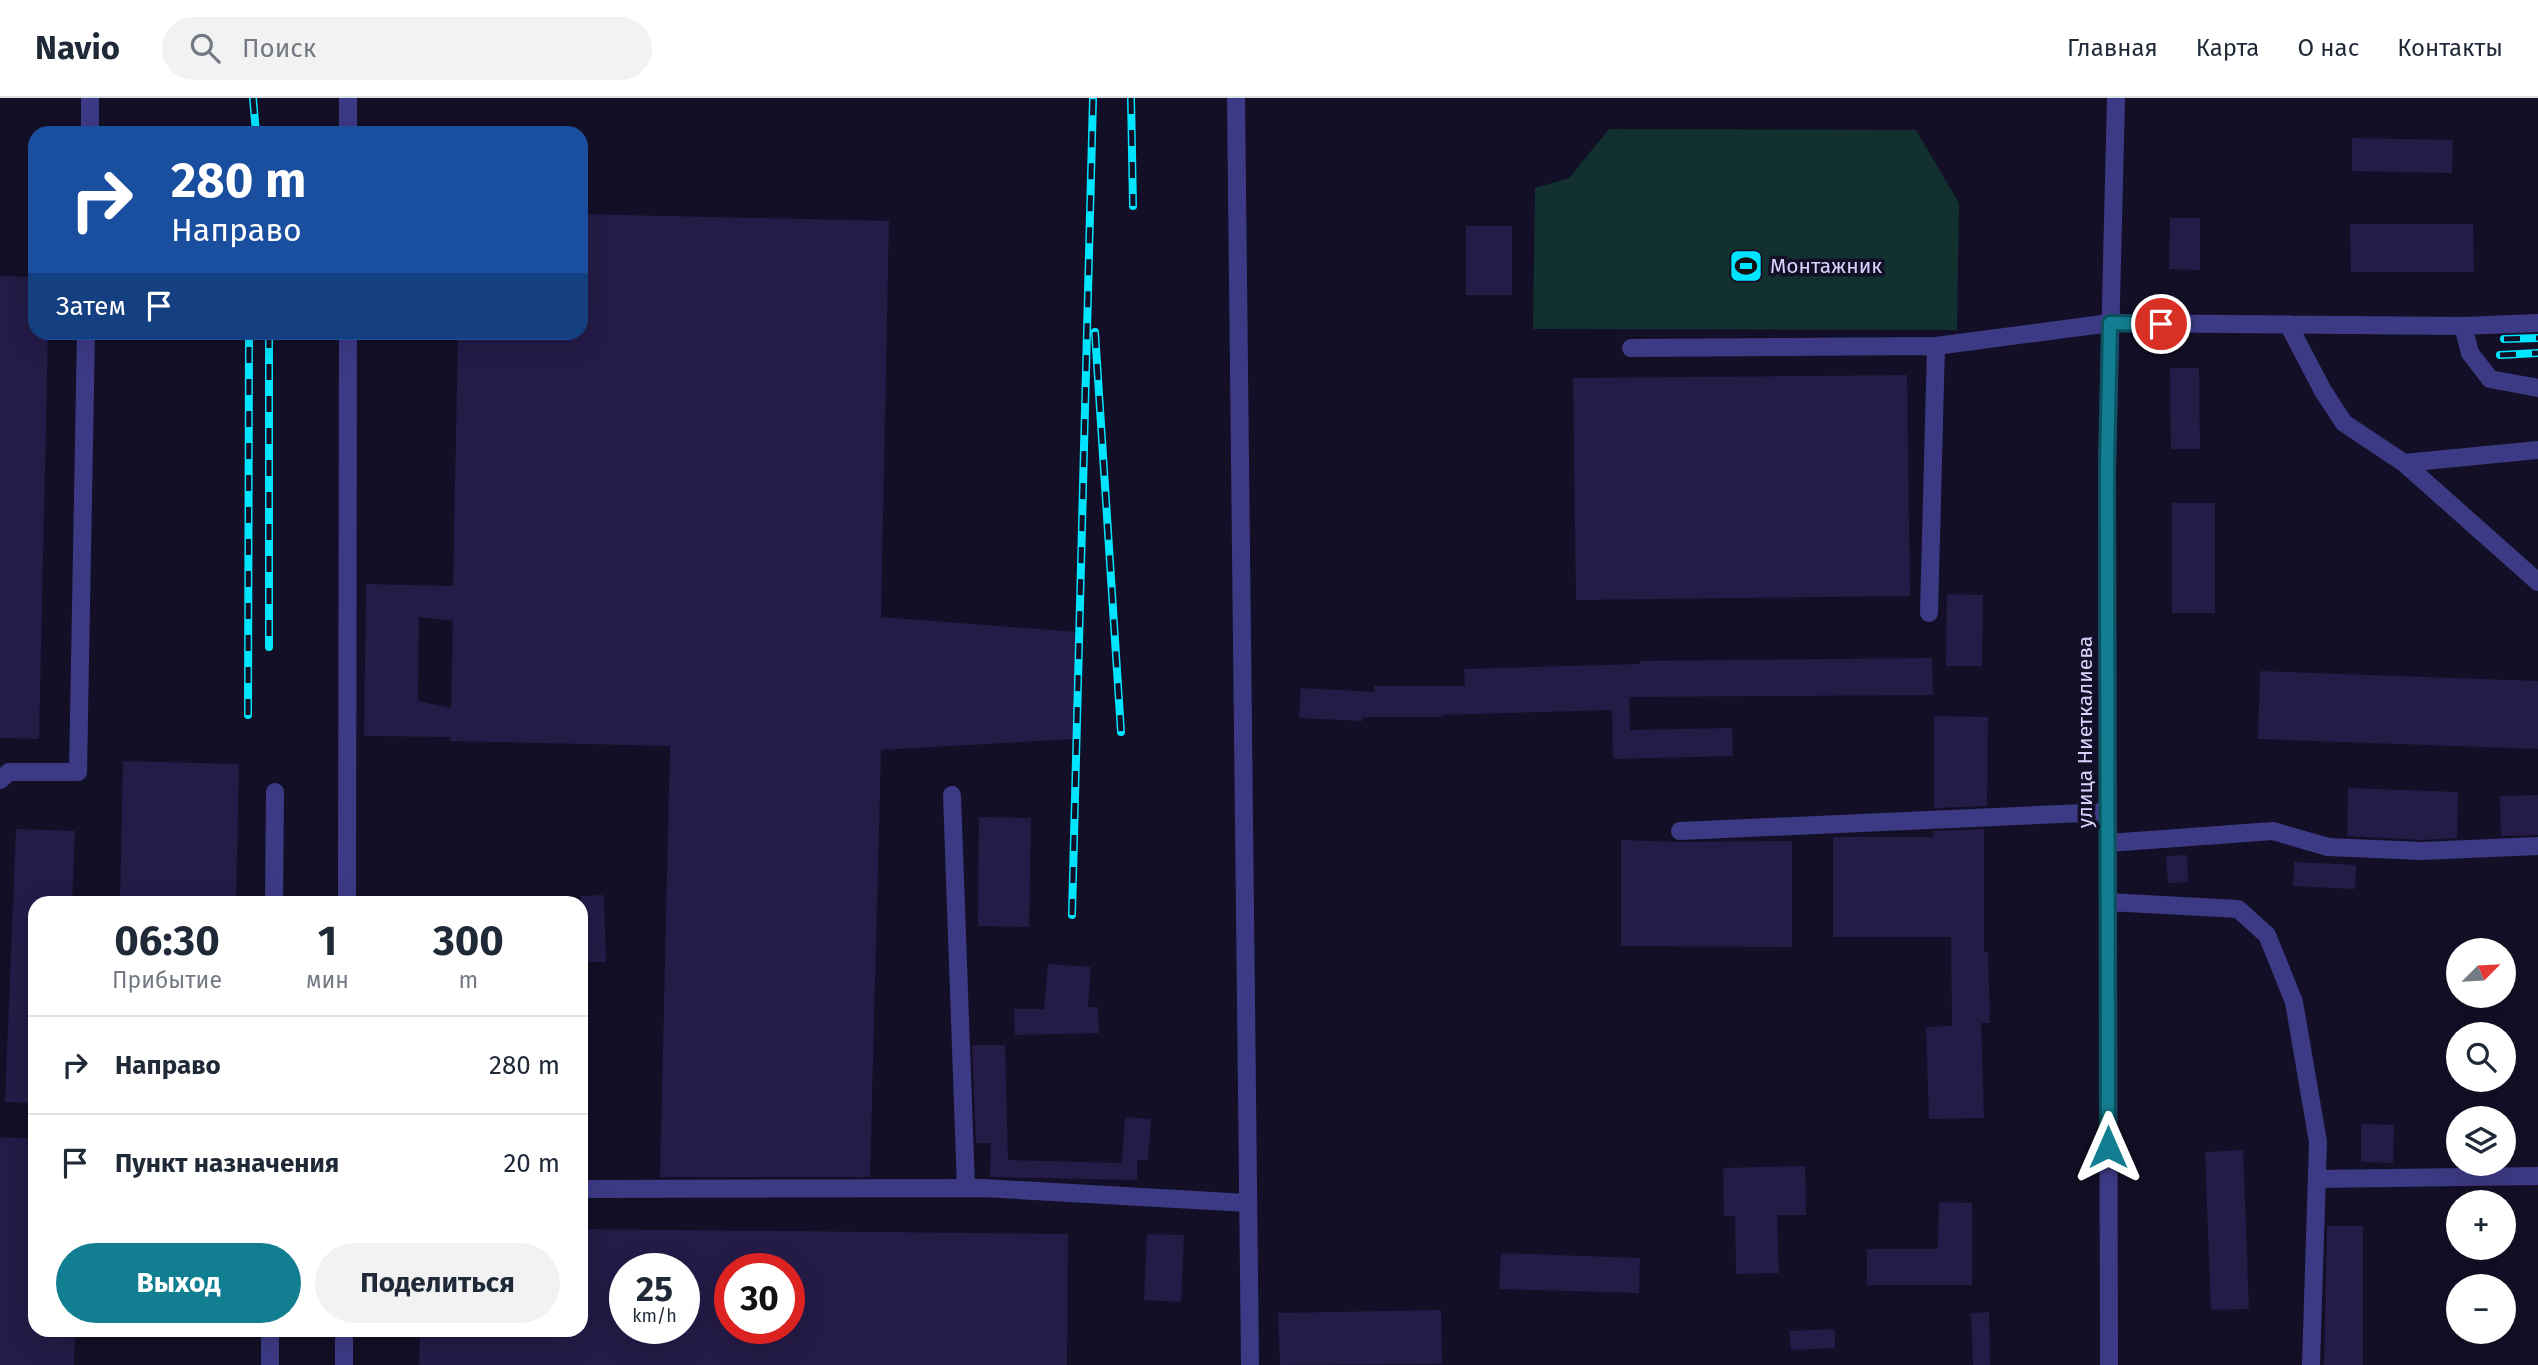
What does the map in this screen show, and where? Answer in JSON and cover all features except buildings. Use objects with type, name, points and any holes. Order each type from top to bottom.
[{"type":"street","points":[[90,98],[90,126]]},
{"type":"street","points":[[348,98],[348,126]]},
{"type":"street","points":[[1236,98],[1250,1365]]},
{"type":"street","name":"улица Ниеткалиева","points":[[2109,1365],[2107,468],[2116,98]]},
{"type":"street","points":[[1631,348],[1936,346],[2110,323],[2463,326],[2538,323]]},
{"type":"street","points":[[2288,324],[2322,391],[2344,423],[2404,463],[2538,582]]},
{"type":"street","points":[[2463,326],[2470,353],[2490,379],[2538,388]]},
{"type":"street","points":[[3,774],[78,772],[86,340]]},
{"type":"street","points":[[347,896],[348,340]]},
{"type":"street","points":[[1929,613],[1936,346]]},
{"type":"street","points":[[2404,463],[2538,450]]},
{"type":"street","points":[[274,896],[275,792]]},
{"type":"street","points":[[952,795],[966,1188]]},
{"type":"street","points":[[1680,831],[2108,812]]},
{"type":"street","points":[[2108,843],[2273,831],[2328,847],[2422,851],[2538,846]]},
{"type":"street","points":[[2108,902],[2238,909],[2267,935],[2294,1002],[2318,1142],[2311,1365]]},
{"type":"street","points":[[2317,1179],[2537,1176]]},
{"type":"street","points":[[588,1189],[966,1188],[1247,1203]]},
{"type":"street","points":[[270,1337],[270,1365]]},
{"type":"street","points":[[344,1337],[344,1365]]},
{"type":"green space","name":"Монтажник","points":[[1609,129],[1916,130],[1959,203],[1957,330],[1533,329],[1535,188],[1569,178]]},
{"type":"railway","points":[[253,98],[255,126]]},
{"type":"railway","points":[[1072,915],[1093,98]]},
{"type":"railway","points":[[1131,98],[1133,206]]},
{"type":"railway","points":[[1095,332],[1121,732]]},
{"type":"railway","points":[[2504,339],[2538,338]]},
{"type":"railway","points":[[248,715],[249,340]]},
{"type":"railway","points":[[269,340],[269,647]]},
{"type":"railway","points":[[2500,355],[2538,353]]},
{"type":"place","name":"Монтажник","points":[[1746,266]]},
{"type":"route","points":[[2108,1147],[2107,468],[2110,323],[2161,324]]}]
